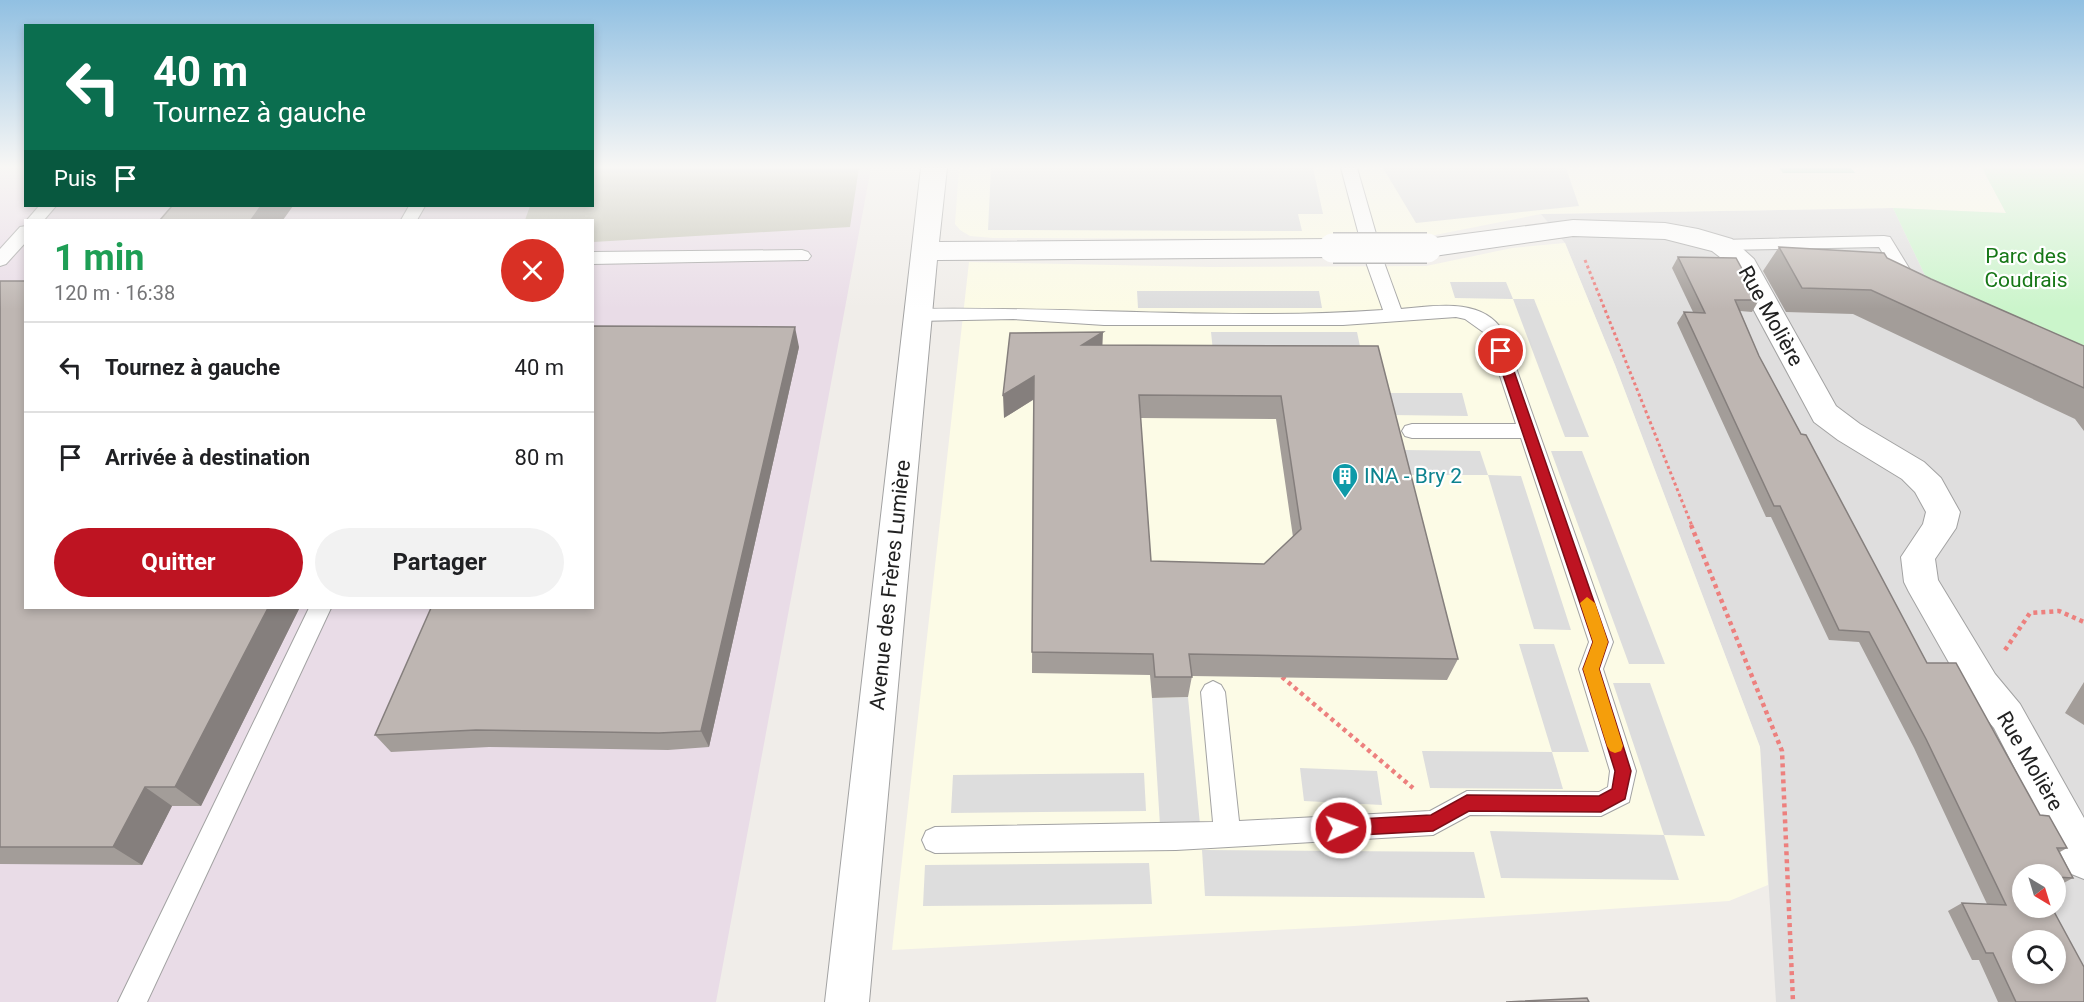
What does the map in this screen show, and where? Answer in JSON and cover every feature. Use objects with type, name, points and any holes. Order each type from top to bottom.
[{"type":"street","name":"Avenue des Frères Lumière","points":[[847,1002],[917,315],[929,215]]},
{"type":"street","name":"Rue Molière","points":[[926,251],[1427,248],[1573,228],[1665,231],[1698,237],[1722,245],[1740,259],[1825,414],[1843,431],[1908,466],[1926,481],[1943,512],[1939,528],[1918,556],[1921,582],[1982,686],[2007,716],[2084,859]]},
{"type":"lane","points":[[1362,215],[1376,265],[1394,314]]},
{"type":"lane","points":[[1,257],[24,233]]},
{"type":"lane","points":[[1722,245],[1884,241],[1918,297]]},
{"type":"lane","points":[[594,258],[802,256]]},
{"type":"lane","points":[[917,315],[1013,313],[1104,319],[1343,319],[1456,311],[1471,315],[1494,331],[1601,642],[1591,669],[1623,771],[1620,794],[1601,804],[1467,803],[1433,823],[1176,837],[935,840]]},
{"type":"lane","points":[[1412,431],[1527,431]]},
{"type":"lane","points":[[132,1002],[320,609]]},
{"type":"lane","points":[[1213,692],[1227,833]]},
{"type":"path","points":[[1573,228],[1782,751],[1793,1002]]},
{"type":"path","points":[[1982,686],[2030,613],[2059,611],[2084,622]]},
{"type":"path","points":[[1282,677],[1446,815]]},
{"type":"shaded area","points":[[0,215],[862,215],[716,1002],[0,1002]]},
{"type":"shaded area","points":[[527,215],[852,215],[850,227],[594,242],[594,219],[525,219]]},
{"type":"shaded area","points":[[956,215],[1537,215],[1430,236],[1400,239],[993,238],[970,236],[955,224]]},
{"type":"shaded area","points":[[989,215],[1298,215],[1302,231],[988,230]]},
{"type":"shaded area","points":[[1411,215],[1495,215],[1416,223]]},
{"type":"shaded area","points":[[1542,215],[1896,215],[1931,288],[2084,357],[2084,1002],[1776,1002],[1760,747],[1615,365],[1565,243]]},
{"type":"shaded area","points":[[1565,243],[1615,365],[1760,747],[1768,885],[1729,901],[1354,926],[892,950],[969,262],[1210,267],[1426,266],[1512,248]]},
{"type":"shaded area","points":[[1450,282],[1506,282],[1513,299],[1455,298]]},
{"type":"shaded area","points":[[1137,291],[1319,291],[1322,308],[1138,308]]},
{"type":"shaded area","points":[[1513,299],[1534,299],[1589,437],[1565,437]]},
{"type":"shaded area","points":[[1211,332],[1357,332],[1361,351],[1213,351]]},
{"type":"shaded area","points":[[1387,393],[1462,393],[1468,416],[1392,415]]},
{"type":"shaded area","points":[[1403,450],[1480,451],[1488,475],[1409,475]]},
{"type":"shaded area","points":[[1551,451],[1582,451],[1665,664],[1629,664]]},
{"type":"shaded area","points":[[1488,475],[1521,476],[1571,630],[1534,629]]},
{"type":"shaded area","points":[[1519,644],[1554,644],[1589,752],[1552,752]]},
{"type":"shaded area","points":[[1613,683],[1650,683],[1705,836],[1664,835]]},
{"type":"shaded area","points":[[1188,697],[1200,825],[1160,825],[1152,698]]},
{"type":"shaded area","points":[[1422,751],[1552,752],[1563,789],[1430,788]]},
{"type":"shaded area","points":[[1300,768],[1377,771],[1382,805],[1304,801]]},
{"type":"shaded area","points":[[1144,773],[1146,811],[951,813],[953,775]]},
{"type":"shaded area","points":[[1490,831],[1664,835],[1679,880],[1501,878]]},
{"type":"shaded area","points":[[1202,850],[1474,852],[1485,898],[1205,896]]},
{"type":"shaded area","points":[[1149,863],[1152,904],[923,906],[925,865]]},
{"type":"green space","name":"Parc des Coudrais","points":[[1896,215],[2084,215],[2084,357],[1931,288]]},
{"type":"building","points":[[164,215],[255,215],[252,219],[161,219]]},
{"type":"building","points":[[1779,247],[1884,253],[1887,258],[1931,279],[2084,346],[2084,388],[1871,290],[1802,288]]},
{"type":"building","points":[[1678,257],[1736,258],[1759,300],[1735,300],[1759,356],[1801,434],[1806,435],[1927,663],[1956,663],[2040,815],[2049,816],[2067,848],[2057,848],[2066,864],[2012,864],[2012,918],[2057,918],[2064,930],[2012,930],[2012,984],[2066,984],[2066,934],[2084,967],[2084,1002],[2016,1002],[1993,953],[1986,953],[1962,903],[2006,905],[1926,739],[1869,632],[1839,630],[1780,506],[1774,506],[1684,312],[1705,313]]},
{"type":"building","points":[[0,281],[24,281],[24,609],[267,609],[175,787],[145,787],[113,847],[0,847]]},
{"type":"building","points":[[594,326],[795,327],[701,731],[659,733],[476,730],[375,735],[431,609],[594,609]]},
{"type":"building","name":"INA - Bry 2","points":[[1103,332],[1082,345],[1378,346],[1458,659],[1189,654],[1192,677],[1155,677],[1153,654],[1032,652],[1034,376],[1003,395],[1010,333]],"holes":[[[1139,395],[1281,396],[1301,529],[1264,564],[1151,561]]]},
{"type":"building","points":[[2066,865],[2073,878],[2066,878]]},
{"type":"building","points":[[1587,998],[1589,1002],[1506,1002]]},
{"type":"slow traffic","points":[[1587,603],[1601,642],[1591,669],[1615,746]]},
{"type":"place","name":"INA - Bry 2","points":[[1345,499]]},
{"type":"route","points":[[1341,828],[1433,823],[1467,803],[1601,804],[1620,794],[1623,771],[1591,669],[1601,642],[1501,351]]}]
